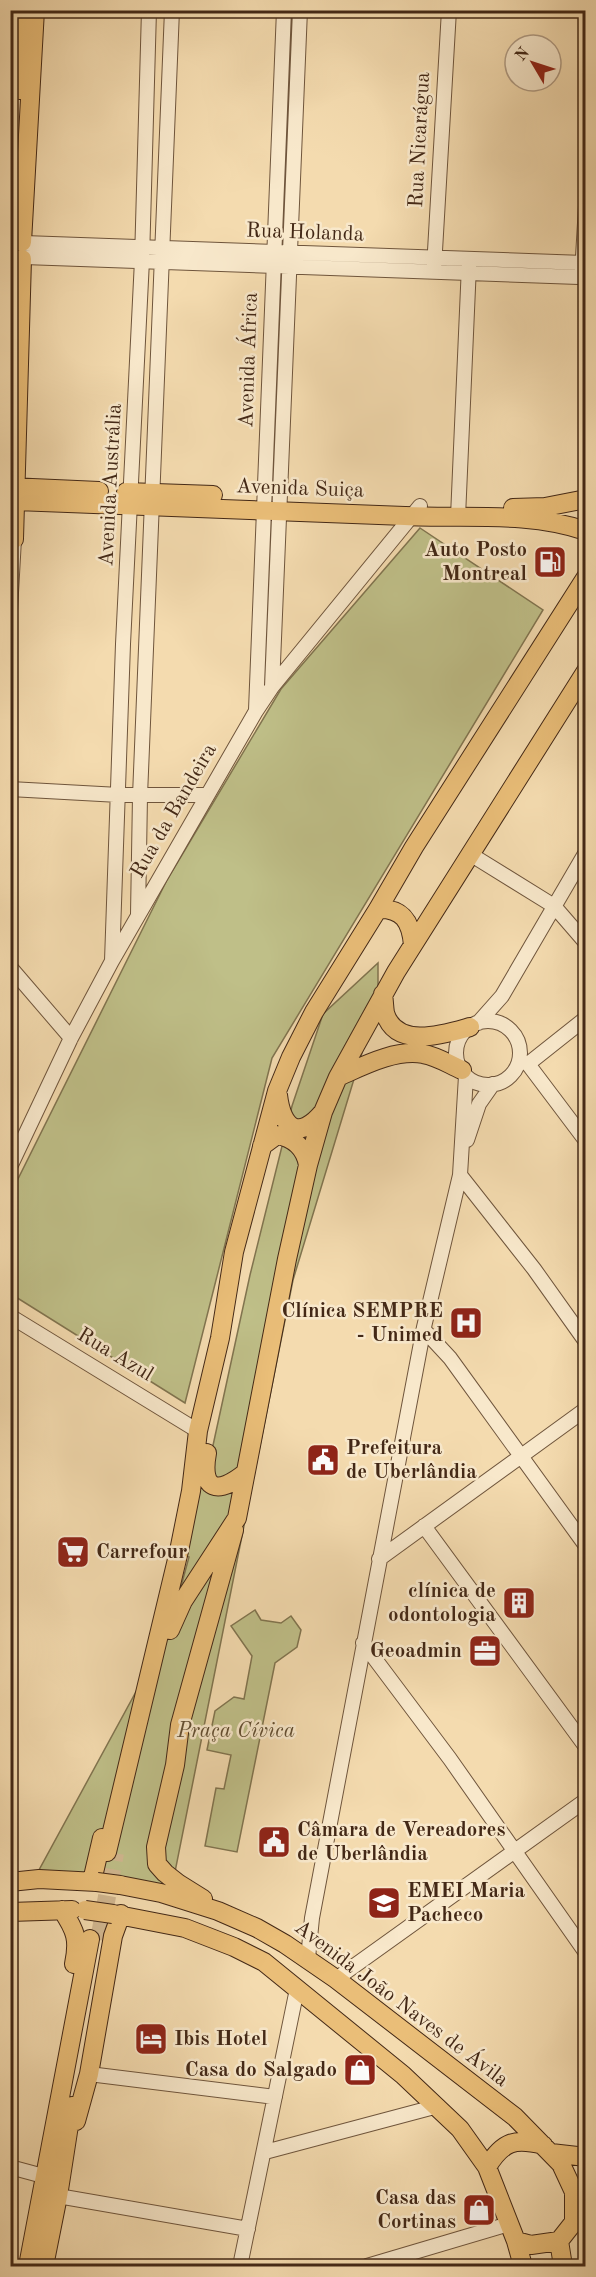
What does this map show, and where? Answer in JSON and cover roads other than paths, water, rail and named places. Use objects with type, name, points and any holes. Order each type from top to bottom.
[{"type":"main road","points":[[12,540],[20,10]]},
{"type":"main road","points":[[16,246],[35,10]]},
{"type":"main road","name":"Avenida Suiça","points":[[13,494],[458,512],[564,523],[585,531]]},
{"type":"main road","name":"Avenida Suiça","points":[[458,512],[545,507],[585,499]]},
{"type":"main road","points":[[237,1518],[183,1601],[169,1633],[111,1852],[191,1491],[198,1431],[219,1338],[234,1252],[277,1091],[314,1012],[414,847],[585,577]]},
{"type":"main road","points":[[218,1911],[165,1873],[157,1864],[156,1847],[175,1765],[180,1725],[230,1550],[308,1165],[323,1112],[338,1077],[383,994],[585,671]]},
{"type":"main road","points":[[378,909],[389,908],[406,920],[412,932],[413,945]]},
{"type":"main road","points":[[383,994],[385,1013],[391,1024],[401,1032],[425,1037],[474,1025]]},
{"type":"main road","points":[[338,1077],[386,1058],[413,1053],[434,1057],[464,1073]]},
{"type":"main road","points":[[277,1091],[282,1118],[294,1128],[303,1129],[313,1125],[323,1112]]},
{"type":"main road","points":[[262,1146],[277,1135],[287,1137],[300,1146],[308,1165]]},
{"type":"main road","points":[[219,1338],[222,1369],[204,1475],[208,1481],[221,1486],[234,1482],[245,1473]]},
{"type":"main road","points":[[95,1882],[126,1727],[174,1541],[191,1491]]},
{"type":"main road","name":"Avenida João Naves de Ávila","points":[[10,1882],[39,1879],[120,1885],[161,1893],[218,1911],[257,1928],[308,1958],[336,1979],[515,2117],[547,2149]]},
{"type":"main road","points":[[44,2266],[58,2196],[53,2169],[61,2029],[77,1949],[74,1929],[62,1910]]},
{"type":"main road","points":[[10,1912],[85,1910],[117,1914],[185,1928],[234,1947],[264,1962],[403,2075],[460,2129],[487,2167],[513,2233],[523,2266]]},
{"type":"main road","points":[[53,2169],[89,2074],[117,1914]]},
{"type":"main road","points":[[28,2266],[53,2169],[94,1939]]},
{"type":"main road","points":[[301,1992],[322,1992],[336,1979]]},
{"type":"main road","points":[[487,2167],[493,2157],[509,2143],[526,2140],[547,2149],[585,2157]]},
{"type":"main road","points":[[513,2233],[531,2244],[559,2241],[580,2218],[580,2187],[568,2176],[547,2149]]},
{"type":"main road","points":[[559,2241],[563,2266]]},
{"type":"street","name":"Avenida Austrália","points":[[112,961],[123,644],[143,254],[149,10]]},
{"type":"street","name":"Avenida Austrália","points":[[138,914],[140,796],[172,10]]},
{"type":"street","name":"Avenida África","points":[[272,687],[272,504],[267,424],[284,10]]},
{"type":"street","name":"Avenida África","points":[[256,711],[272,504],[282,424],[300,10]]},
{"type":"street","name":"Rua Nicarágua","points":[[434,266],[449,10]]},
{"type":"street","name":"Rua Holanda","points":[[16,246],[273,260],[581,270],[585,206]]},
{"type":"street","points":[[458,512],[469,267]]},
{"type":"street","points":[[140,322],[160,321]]},
{"type":"street","points":[[267,424],[282,424]]},
{"type":"street","name":"Rua da Bandeira","points":[[10,1167],[14,1148],[112,961],[256,711],[272,687],[416,511]]},
{"type":"street","points":[[10,610],[12,540]]},
{"type":"street","points":[[10,789],[140,796],[207,795]]},
{"type":"street","points":[[494,1084],[476,1082],[464,1073],[458,1062],[459,1042],[502,996],[585,852]]},
{"type":"street","points":[[470,854],[554,906],[585,943]]},
{"type":"street","points":[[10,967],[71,1038]]},
{"type":"street","points":[[502,996],[506,1026],[518,1041],[524,1062],[585,1141]]},
{"type":"street","points":[[461,1160],[479,1104],[494,1084],[510,1076],[524,1062],[585,1018]]},
{"type":"street","points":[[474,1025],[488,1021],[506,1026]]},
{"type":"street","points":[[308,1958],[312,1918],[379,1559],[424,1330],[460,1175],[464,1073]]},
{"type":"street","points":[[460,1175],[534,1269],[585,1342]]},
{"type":"street","name":"Rua Azul","points":[[10,1316],[198,1431]]},
{"type":"street","points":[[424,1330],[450,1358],[585,1546]]},
{"type":"street","points":[[379,1559],[585,1409]]},
{"type":"street","points":[[424,1526],[585,1748]]},
{"type":"street","points":[[363,1643],[450,1759],[585,1953]]},
{"type":"street","points":[[336,1979],[585,1800]]},
{"type":"street","points":[[240,2266],[275,2097],[301,1992]]},
{"type":"street","points":[[89,2074],[275,2097]]},
{"type":"street","points":[[264,2152],[438,2106]]},
{"type":"street","points":[[10,2167],[53,2169]]},
{"type":"street","points":[[58,2196],[248,2229]]},
{"type":"street","points":[[372,2266],[513,2233]]},
{"type":"tunnel","points":[[99,1940],[115,1853]]},
{"type":"place","name":"Auto Posto Montreal","points":[[550,562]]},
{"type":"place","name":"Clínica SEMPRE - Unimed","points":[[466,1323]]},
{"type":"place","name":"Prefeitura de Uberlândia","points":[[323,1460]]},
{"type":"place","name":"Carrefour","points":[[73,1552]]},
{"type":"place","name":"clínica de odontologia","points":[[519,1603]]},
{"type":"place","name":"Geoadmin","points":[[485,1651]]},
{"type":"place","name":"Câmara de Vereadores de Uberlândia","points":[[274,1842]]},
{"type":"place","name":"EMEI Maria Pacheco","points":[[384,1903]]},
{"type":"place","name":"Ibis Hotel","points":[[151,2039]]},
{"type":"place","name":"Casa do Salgado","points":[[360,2070]]},
{"type":"place","name":"Casa das Cortinas","points":[[479,2210]]},
{"type":"park label","name":"Praça Cívica","points":[[236,1731]]}]
